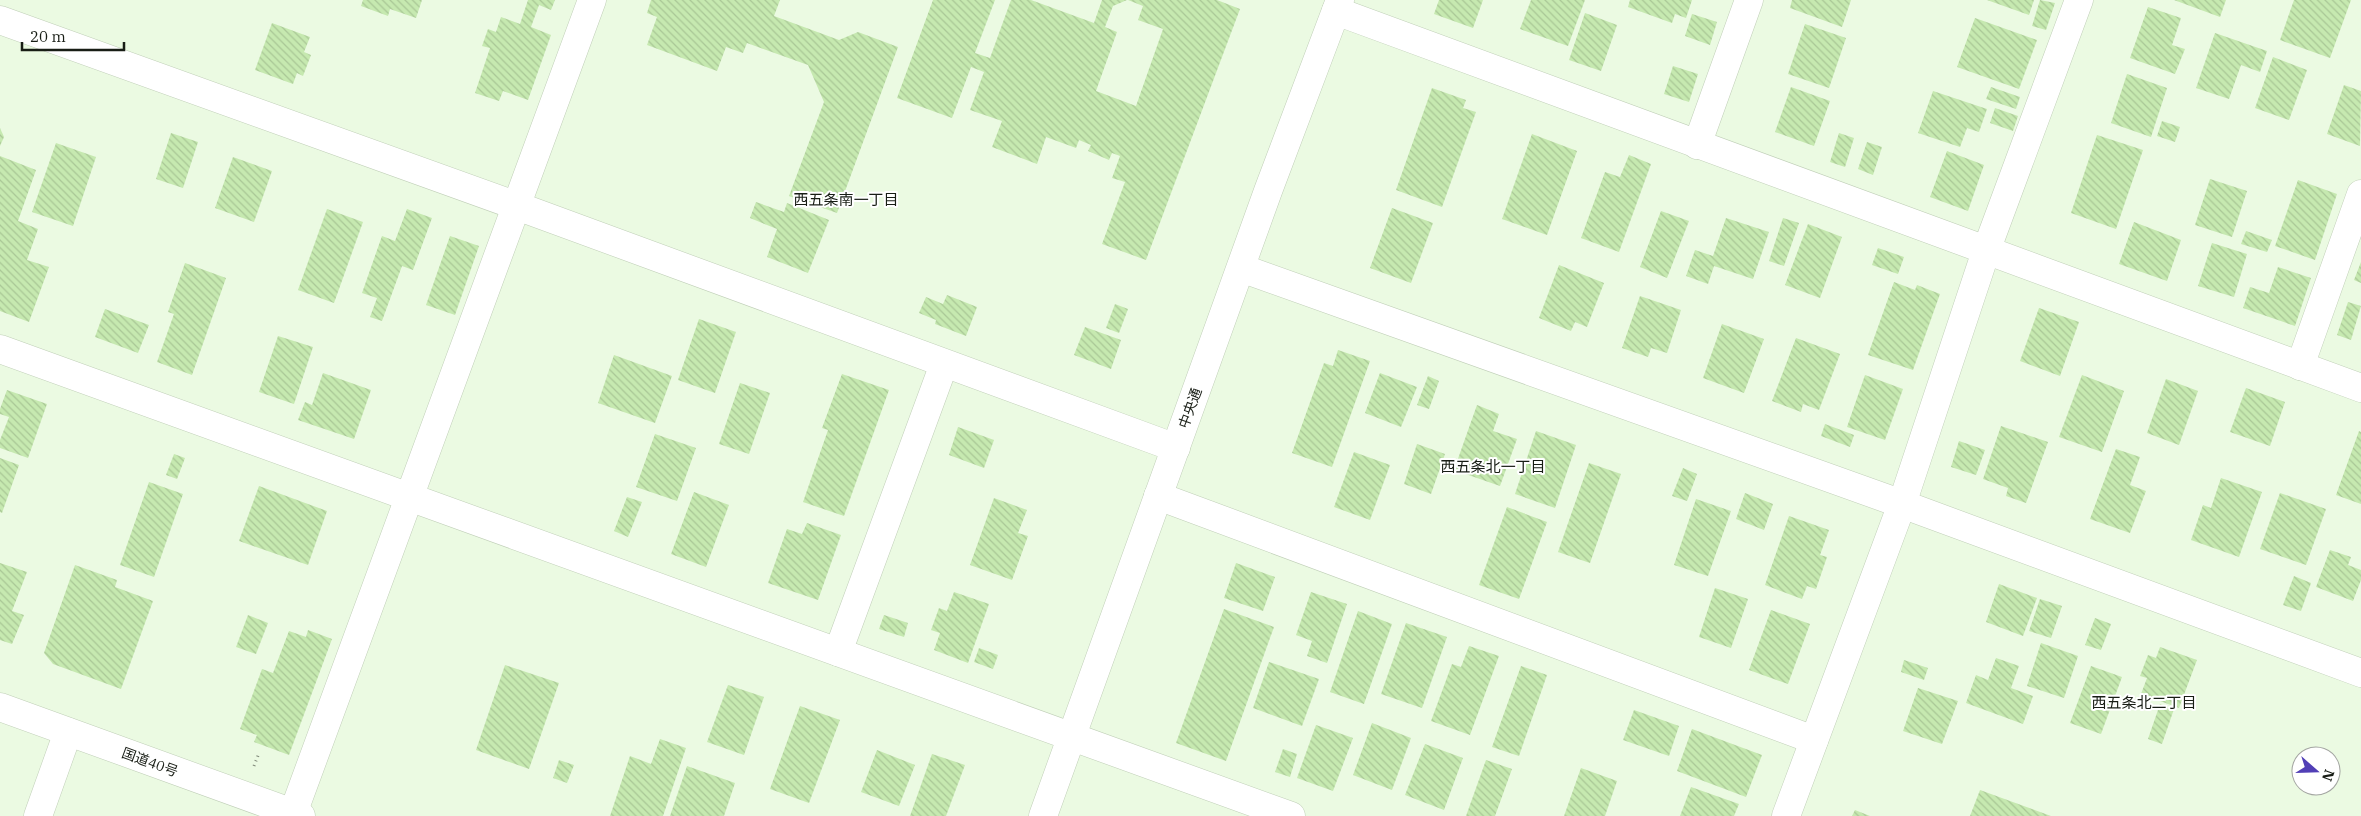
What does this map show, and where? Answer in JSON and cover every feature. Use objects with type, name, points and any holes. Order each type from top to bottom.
[{"type":"main road","points":[[295,815],[409,497],[592,0]]},
{"type":"main road","points":[[1697,145],[1749,0]]},
{"type":"main road","points":[[1786,816],[1902,504],[1986,251],[2079,0]]},
{"type":"main road","points":[[1338,6],[1697,145],[2361,388]]},
{"type":"main road","name":"中央通","points":[[1042,816],[1070,735],[1338,6]]},
{"type":"main road","points":[[0,20],[517,206],[1176,448]]},
{"type":"main road","points":[[2300,366],[2361,194]]},
{"type":"main road","points":[[1241,268],[1902,504],[2361,673]]},
{"type":"main road","points":[[0,349],[1291,816]]},
{"type":"main road","points":[[838,652],[944,364]]},
{"type":"main road","points":[[1158,496],[1814,740]]},
{"type":"main road","name":"国道40号","points":[[0,708],[295,815]]},
{"type":"main road","points":[[38,816],[68,732]]},
{"type":"building","points":[[363,0],[422,0],[416,18],[390,9],[388,16],[361,6]]},
{"type":"building","points":[[528,0],[555,0],[551,10],[539,5],[531,27],[551,35],[528,100],[503,91],[499,101],[475,93],[490,48],[482,46],[488,29],[496,32],[501,17],[520,24]]},
{"type":"building","points":[[651,0],[780,0],[774,16],[839,40],[858,32],[898,47],[837,213],[789,196],[824,102],[808,65],[747,43],[743,53],[726,47],[717,71],[647,45],[657,17],[647,13]]},
{"type":"building","points":[[933,0],[995,0],[975,53],[990,58],[1011,0],[1031,0],[1094,23],[1102,0],[1127,0],[1113,6],[1105,27],[1117,32],[1096,91],[1136,106],[1163,29],[1138,20],[1143,6],[1128,0],[1217,0],[1240,9],[1146,260],[1102,244],[1125,182],[1112,178],[1120,156],[1112,153],[1109,160],[1088,151],[1091,145],[1079,140],[1076,148],[1046,137],[1037,164],[992,147],[1002,121],[970,110],[984,72],[971,67],[952,118],[897,98]]},
{"type":"building","points":[[1439,0],[1483,0],[1473,28],[1434,14]]},
{"type":"building","points":[[1531,0],[1585,0],[1568,46],[1520,29]]},
{"type":"building","points":[[1630,0],[1692,0],[1686,18],[1675,14],[1672,23],[1628,7]]},
{"type":"building","points":[[1792,0],[1851,0],[1842,27],[1790,8]]},
{"type":"building","points":[[1987,0],[2034,0],[2029,15]]},
{"type":"building","points":[[2040,0],[2055,3],[2046,30],[2032,26]]},
{"type":"building","points":[[2174,0],[2226,0],[2220,17]]},
{"type":"building","points":[[2294,0],[2351,0],[2330,58],[2280,40]]},
{"type":"building","points":[[2148,7],[2181,18],[2172,45],[2185,49],[2175,74],[2130,58]]},
{"type":"building","points":[[1585,13],[1617,25],[1601,71],[1569,60]]},
{"type":"building","points":[[1692,14],[1717,22],[1710,45],[1685,36]]},
{"type":"building","points":[[1975,18],[2037,40],[2019,89],[1957,67]]},
{"type":"building","points":[[272,23],[310,37],[304,52],[311,55],[303,76],[297,73],[293,84],[255,70]]},
{"type":"building","points":[[1805,24],[1846,38],[1829,88],[1788,74]]},
{"type":"building","points":[[2215,33],[2267,51],[2260,72],[2241,65],[2229,99],[2196,88]]},
{"type":"building","points":[[2273,57],[2307,70],[2289,120],[2255,108]]},
{"type":"building","points":[[1673,66],[1698,74],[1689,102],[1664,94]]},
{"type":"building","points":[[2127,74],[2167,88],[2151,137],[2111,123]]},
{"type":"building","points":[[2344,85],[2361,91],[2360,146],[2327,134]]},
{"type":"building","points":[[1791,87],[1830,101],[1814,146],[1775,132]]},
{"type":"building","points":[[1991,87],[2020,97],[2016,109],[1986,99]]},
{"type":"building","points":[[1432,88],[1466,100],[1463,108],[1476,112],[1442,207],[1396,190]]},
{"type":"building","points":[[1933,91],[1987,109],[1979,132],[1967,128],[1960,147],[1918,133]]},
{"type":"building","points":[[1995,108],[2018,116],[2013,131],[1990,123]]},
{"type":"building","points":[[2162,121],[2180,127],[2175,142],[2157,136]]},
{"type":"building","points":[[0,128],[4,137],[0,146]]},
{"type":"building","points":[[171,133],[198,142],[183,188],[156,179]]},
{"type":"building","points":[[1839,133],[1854,138],[1845,167],[1830,162]]},
{"type":"building","points":[[1532,134],[1577,151],[1547,235],[1502,219]]},
{"type":"building","points":[[2097,135],[2143,150],[2116,229],[2071,213]]},
{"type":"building","points":[[1867,142],[1882,147],[1873,175],[1858,169]]},
{"type":"building","points":[[56,143],[96,157],[73,226],[32,212]]},
{"type":"building","points":[[1947,151],[1984,165],[1968,211],[1930,197]]},
{"type":"building","points":[[1629,155],[1651,164],[1619,252],[1581,238],[1605,172],[1620,177]]},
{"type":"building","points":[[0,156],[36,170],[18,221],[38,229],[27,260],[49,267],[29,322],[0,311]]},
{"type":"building","points":[[233,157],[272,171],[254,222],[215,208]]},
{"type":"building","points":[[2210,179],[2247,191],[2232,237],[2195,225]]},
{"type":"building","points":[[2298,180],[2337,194],[2315,260],[2275,246]]},
{"type":"building","points":[[756,202],[784,212],[787,203],[829,220],[808,273],[767,257],[777,229],[750,218]]},
{"type":"building","points":[[1392,208],[1433,223],[1411,283],[1370,268]]},
{"type":"building","points":[[327,209],[363,222],[334,303],[298,290]]},
{"type":"building","points":[[407,209],[432,218],[413,270],[402,266],[382,321],[370,317],[377,298],[362,293],[382,236],[395,241]]},
{"type":"building","points":[[1661,211],[1689,221],[1667,278],[1640,267]]},
{"type":"building","points":[[1726,218],[1769,232],[1753,279],[1714,266],[1708,284],[1686,276],[1695,250],[1713,256]]},
{"type":"building","points":[[1783,218],[1799,223],[1784,266],[1769,261]]},
{"type":"building","points":[[2134,222],[2181,240],[2167,281],[2119,264]]},
{"type":"building","points":[[1808,224],[1842,237],[1820,298],[1785,285]]},
{"type":"building","points":[[2246,231],[2272,240],[2267,252],[2241,244]]},
{"type":"building","points":[[450,236],[479,246],[455,315],[426,305]]},
{"type":"building","points":[[2212,243],[2247,254],[2234,297],[2198,286]]},
{"type":"building","points":[[1878,248],[1904,257],[1898,274],[1872,265]]},
{"type":"building","points":[[2361,262],[2361,283],[2354,280]]},
{"type":"building","points":[[185,263],[226,278],[192,375],[157,362],[174,314],[168,312]]},
{"type":"building","points":[[1559,265],[1604,283],[1587,327],[1575,322],[1571,331],[1539,318]]},
{"type":"building","points":[[2278,267],[2311,278],[2295,326],[2243,308],[2250,287],[2269,293]]},
{"type":"building","points":[[1894,282],[1915,290],[1917,285],[1940,294],[1913,370],[1868,355]]},
{"type":"building","points":[[947,295],[977,307],[966,336],[935,324],[936,320],[919,313],[926,297],[943,304]]},
{"type":"building","points":[[1640,296],[1681,310],[1667,353],[1651,348],[1648,357],[1622,348]]},
{"type":"building","points":[[2348,302],[2361,306],[2351,340],[2337,335]]},
{"type":"building","points":[[1115,304],[1128,309],[1119,333],[1106,328]]},
{"type":"building","points":[[2039,308],[2079,322],[2060,376],[2020,361]]},
{"type":"building","points":[[105,309],[149,325],[138,353],[95,337]]},
{"type":"building","points":[[699,319],[736,332],[715,393],[678,380]]},
{"type":"building","points":[[1722,324],[1764,339],[1744,393],[1703,378]]},
{"type":"building","points":[[1085,327],[1121,340],[1111,369],[1074,355]]},
{"type":"building","points":[[278,336],[313,347],[294,404],[259,392]]},
{"type":"building","points":[[1796,338],[1840,354],[1819,410],[1803,404],[1801,412],[1772,401]]},
{"type":"building","points":[[1338,350],[1370,361],[1332,467],[1292,453],[1324,363],[1333,366]]},
{"type":"building","points":[[614,355],[672,376],[655,423],[598,403]]},
{"type":"building","points":[[323,373],[371,390],[354,439],[298,420],[305,402],[312,405]]},
{"type":"building","points":[[1380,373],[1417,387],[1401,427],[1365,413]]},
{"type":"building","points":[[842,374],[889,390],[844,516],[803,502],[828,430],[822,428]]},
{"type":"building","points":[[1865,375],[1903,389],[1885,440],[1847,427]]},
{"type":"building","points":[[2082,375],[2124,391],[2102,452],[2059,437]]},
{"type":"building","points":[[1428,376],[1439,381],[1429,409],[1417,405]]},
{"type":"building","points":[[2166,379],[2198,391],[2179,445],[2147,433]]},
{"type":"building","points":[[740,383],[770,393],[749,454],[719,444]]},
{"type":"building","points":[[2246,388],[2285,402],[2270,446],[2230,432]]},
{"type":"building","points":[[7,390],[47,404],[28,458],[0,448],[0,440],[9,417],[0,414]]},
{"type":"building","points":[[1477,405],[1499,414],[1493,431],[1517,439],[1500,486],[1454,470]]},
{"type":"building","points":[[1825,424],[1854,435],[1850,447],[1821,436]]},
{"type":"building","points":[[2001,426],[2048,442],[2026,503],[2006,496],[2008,488],[1983,479]]},
{"type":"building","points":[[958,427],[994,440],[984,468],[949,455]]},
{"type":"building","points":[[1536,431],[1576,445],[1555,508],[1515,494]]},
{"type":"building","points":[[2359,431],[2361,432],[2361,504],[2336,495]]},
{"type":"building","points":[[655,434],[696,448],[677,501],[636,487]]},
{"type":"building","points":[[1959,441],[1985,450],[1976,475],[1951,467]]},
{"type":"building","points":[[1417,444],[1445,454],[1431,494],[1404,484]]},
{"type":"building","points":[[2116,449],[2140,457],[2130,485],[2146,491],[2130,533],[2090,519]]},
{"type":"building","points":[[1354,452],[1390,465],[1370,520],[1334,507]]},
{"type":"building","points":[[174,454],[185,458],[177,479],[166,475]]},
{"type":"building","points":[[0,458],[19,465],[2,513],[0,512]]},
{"type":"building","points":[[1589,463],[1621,474],[1590,563],[1558,552]]},
{"type":"building","points":[[1683,468],[1697,474],[1687,501],[1672,496]]},
{"type":"building","points":[[2221,478],[2262,492],[2239,557],[2191,540],[2203,505],[2211,508]]},
{"type":"building","points":[[149,482],[183,494],[154,577],[120,565]]},
{"type":"building","points":[[259,486],[327,511],[308,565],[239,541]]},
{"type":"building","points":[[694,492],[729,505],[706,567],[671,554]]},
{"type":"building","points":[[1745,493],[1773,504],[1764,530],[1736,519]]},
{"type":"building","points":[[2280,493],[2326,509],[2306,565],[2260,549]]},
{"type":"building","points":[[627,497],[642,502],[628,537],[614,531]]},
{"type":"building","points":[[994,498],[1027,510],[1018,533],[1028,536],[1012,580],[970,565]]},
{"type":"building","points":[[1696,499],[1731,511],[1708,576],[1674,565]]},
{"type":"building","points":[[1507,507],[1547,522],[1519,599],[1479,585]]},
{"type":"building","points":[[1789,516],[1829,530],[1820,555],[1827,557],[1816,589],[1807,586],[1802,599],[1765,585]]},
{"type":"building","points":[[807,523],[841,535],[818,600],[768,583],[787,529],[802,534]]},
{"type":"building","points":[[2330,550],[2351,557],[2348,565],[2361,570],[2361,580],[2353,601],[2316,587]]},
{"type":"building","points":[[0,563],[27,572],[12,611],[24,615],[12,644],[0,640]]},
{"type":"building","points":[[1236,563],[1275,577],[1263,611],[1224,598]]},
{"type":"building","points":[[75,565],[117,580],[115,587],[153,601],[121,689],[53,664],[44,653]]},
{"type":"building","points":[[2294,576],[2311,583],[2301,611],[2283,605]]},
{"type":"building","points":[[1999,584],[2037,598],[2023,636],[1986,622]]},
{"type":"building","points":[[1715,588],[1748,599],[1731,648],[1699,637]]},
{"type":"building","points":[[954,592],[989,604],[968,663],[934,650],[940,633],[931,630],[939,608],[947,611]]},
{"type":"building","points":[[1311,592],[1347,604],[1327,663],[1307,656],[1312,641],[1296,635]]},
{"type":"building","points":[[2040,599],[2062,606],[2051,638],[2029,631]]},
{"type":"building","points":[[1224,609],[1274,627],[1226,761],[1176,743]]},
{"type":"building","points":[[1771,610],[1810,624],[1788,684],[1749,670]]},
{"type":"building","points":[[1358,611],[1392,624],[1364,704],[1330,692]]},
{"type":"building","points":[[248,615],[268,623],[256,654],[236,647]]},
{"type":"building","points":[[884,615],[908,623],[904,637],[879,629]]},
{"type":"building","points":[[2095,618],[2111,624],[2101,650],[2085,645]]},
{"type":"building","points":[[1406,623],[1447,637],[1422,708],[1381,694]]},
{"type":"building","points":[[308,630],[332,639],[289,755],[254,742],[257,735],[240,729],[262,669],[273,673],[289,631],[306,637]]},
{"type":"building","points":[[2041,643],[2078,656],[2064,698],[2027,686]]},
{"type":"building","points":[[1469,646],[1499,656],[1470,735],[1431,721],[1452,664],[1461,667]]},
{"type":"building","points":[[2160,647],[2197,660],[2179,708],[2141,694],[2147,678],[2140,676],[2148,655],[2156,658]]},
{"type":"building","points":[[979,648],[998,655],[993,669],[974,662]]},
{"type":"building","points":[[1996,658],[2019,666],[2011,688],[2033,696],[2023,724],[1966,703],[1976,675],[1988,680]]},
{"type":"building","points":[[1904,660],[1928,668],[1924,680],[1901,672]]},
{"type":"building","points":[[1269,662],[1319,679],[1302,726],[1253,708]]},
{"type":"building","points":[[505,665],[559,683],[529,769],[476,750]]},
{"type":"building","points":[[1521,666],[1547,675],[1519,756],[1492,747]]},
{"type":"building","points":[[2091,666],[2122,677],[2101,734],[2070,723]]},
{"type":"building","points":[[728,685],[764,697],[744,755],[707,742]]},
{"type":"building","points":[[1918,688],[1958,701],[1942,744],[1903,731]]},
{"type":"building","points":[[2160,704],[2174,709],[2162,744],[2148,739]]},
{"type":"building","points":[[800,706],[840,720],[809,803],[770,789]]},
{"type":"building","points":[[1634,710],[1679,726],[1669,756],[1623,740]]},
{"type":"building","points":[[1372,723],[1411,738],[1392,790],[1353,775]]},
{"type":"building","points":[[1316,725],[1353,738],[1333,791],[1297,778]]},
{"type":"building","points":[[1692,729],[1762,755],[1746,797],[1677,771]]},
{"type":"building","points":[[660,739],[686,748],[663,816],[610,816],[630,756],[651,764]]},
{"type":"building","points":[[1425,744],[1463,758],[1444,810],[1405,795]]},
{"type":"building","points":[[1283,749],[1297,754],[1290,777],[1275,772]]},
{"type":"building","points":[[877,750],[915,765],[899,806],[861,792]]},
{"type":"building","points":[[932,754],[965,765],[946,816],[910,816]]},
{"type":"building","points":[[559,760],[574,765],[567,783],[553,778]]},
{"type":"building","points":[[1486,760],[1512,769],[1495,816],[1466,816]]},
{"type":"building","points":[[687,766],[735,783],[724,816],[670,816]]},
{"type":"building","points":[[1581,768],[1617,781],[1605,816],[1564,816]]},
{"type":"building","points":[[1691,787],[1739,804],[1734,816],[1680,816]]},
{"type":"building","points":[[1980,790],[2051,816],[1970,816]]},
{"type":"building","points":[[1855,810],[1870,816],[1852,816]]},
{"type":"district","name":"西五条南一丁目","points":[[846,199]]},
{"type":"district","name":"西五条北一丁目","points":[[1493,466]]},
{"type":"district","name":"西五条北二丁目","points":[[2144,702]]}]
